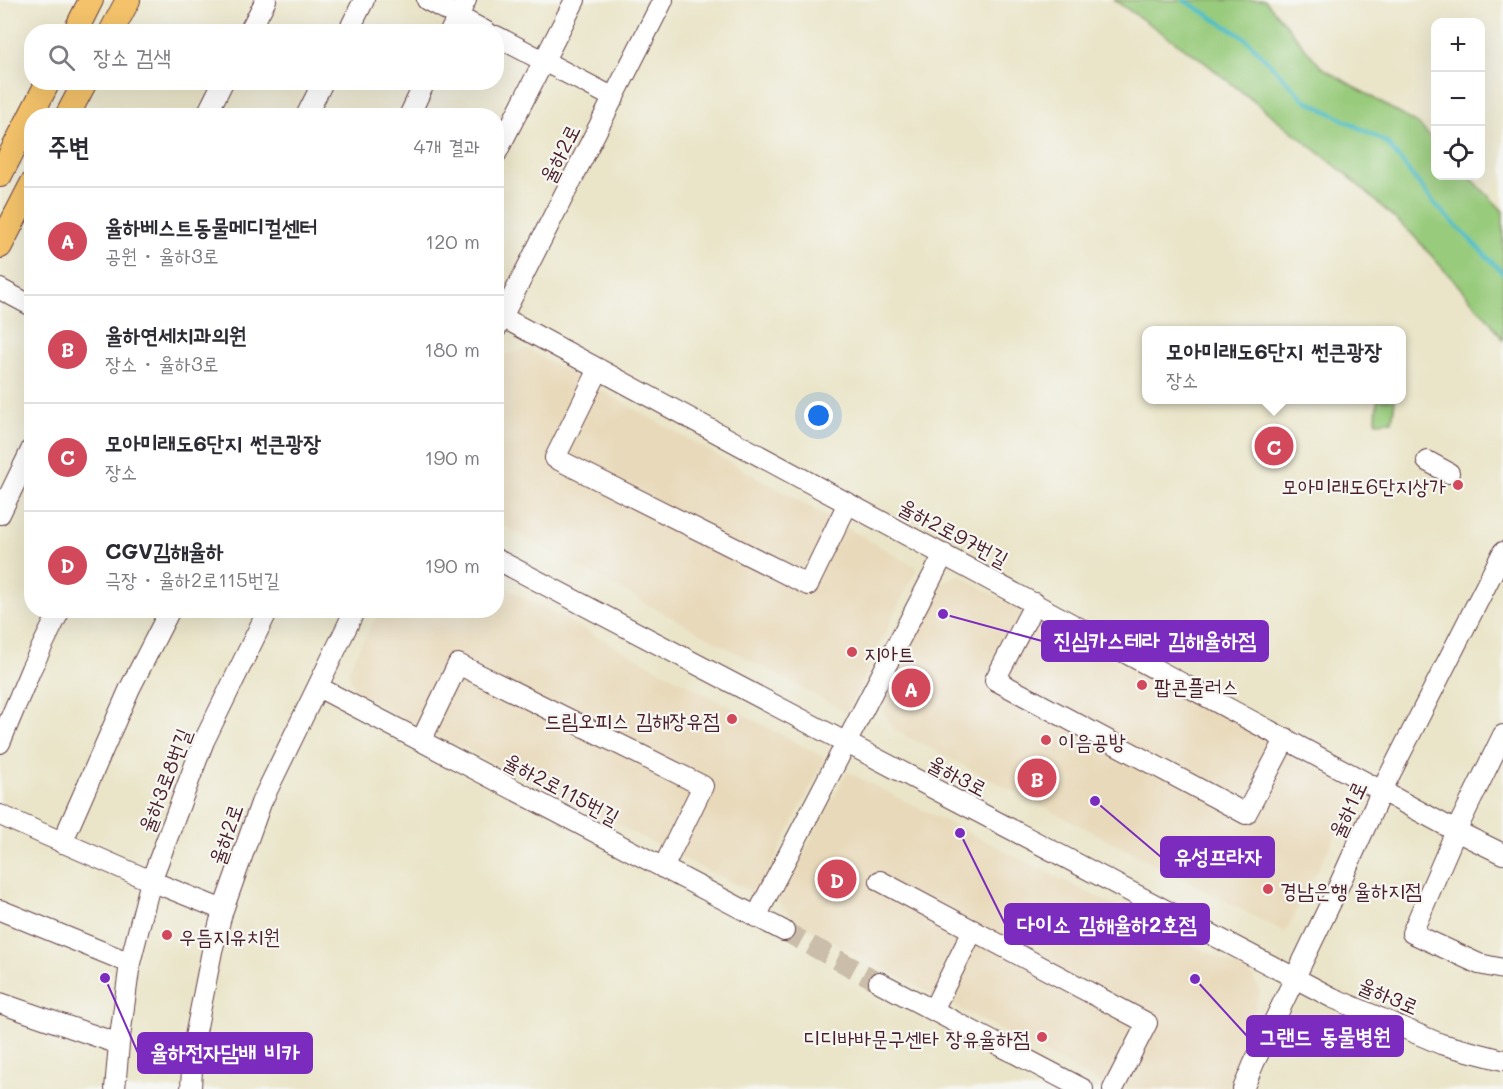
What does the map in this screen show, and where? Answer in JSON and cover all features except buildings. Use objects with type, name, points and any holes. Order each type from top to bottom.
[{"type":"main road","points":[[79,24],[91,0]]},
{"type":"main road","points":[[115,24],[128,0]]},
{"type":"main road","points":[[35,108],[44,90]]},
{"type":"main road","points":[[71,108],[81,90]]},
{"type":"main road","points":[[0,175],[24,128]]},
{"type":"main road","points":[[0,246],[24,200]]},
{"type":"street","points":[[253,24],[266,0]]},
{"type":"street","points":[[352,24],[364,0]]},
{"type":"street","points":[[427,0],[472,24]]},
{"type":"street","points":[[504,138],[575,0]]},
{"type":"street","name":"율하2로","points":[[504,313],[663,0]]},
{"type":"street","points":[[504,40],[614,98]]},
{"type":"street","points":[[210,108],[219,90]]},
{"type":"street","points":[[310,108],[318,90]]},
{"type":"street","points":[[413,108],[421,90]]},
{"type":"street","points":[[0,289],[24,302]]},
{"type":"street","name":"율하2로97번길","points":[[504,325],[599,369],[1456,831],[1503,854]]},
{"type":"street","points":[[599,369],[555,458],[808,585],[848,503]]},
{"type":"street","points":[[1427,461],[1449,473]]},
{"type":"street","points":[[0,514],[24,464]]},
{"type":"street","name":"율하1로","points":[[1243,1089],[1382,790],[1503,552]]},
{"type":"street","points":[[756,917],[944,554]]},
{"type":"street","name":"율하3로","points":[[504,563],[1333,998],[1442,1044],[1503,1060]]},
{"type":"street","points":[[1035,603],[995,680],[1246,814],[1286,738]]},
{"type":"street","points":[[0,743],[31,669],[56,618]]},
{"type":"street","points":[[62,843],[130,688],[166,618]]},
{"type":"street","name":"율하3로8번길","points":[[116,1089],[119,1044],[130,963],[151,881],[204,741],[264,618]]},
{"type":"street","name":"율하2로","points":[[191,1089],[193,1047],[212,951],[223,910],[261,803],[351,618]]},
{"type":"street","points":[[420,741],[458,664],[704,786],[663,868]]},
{"type":"street","name":"율하2로115번길","points":[[318,687],[784,931]]},
{"type":"street","points":[[1503,735],[1498,757],[1456,831],[1412,933],[1479,964],[1503,969]]},
{"type":"street","points":[[0,815],[223,910]]},
{"type":"street","points":[[880,881],[1147,1023],[1113,1089]]},
{"type":"street","points":[[0,910],[130,963]]},
{"type":"street","points":[[933,1010],[973,930]]},
{"type":"street","points":[[879,982],[1083,1089]]},
{"type":"street","points":[[0,1004],[119,1044]]},
{"type":"shaded area","points":[[527,349],[917,567],[847,713],[504,526],[504,355]]},
{"type":"shaded area","points":[[959,575],[1007,603],[1251,731],[1295,759],[1355,789],[1352,803],[1285,933],[893,729],[883,711],[941,582]]},
{"type":"shaded area","points":[[504,587],[825,758],[759,890],[752,892],[393,714],[354,689],[348,670],[375,618],[504,618]]},
{"type":"shaded area","points":[[847,772],[1251,974],[1260,991],[1240,1061],[1229,1089],[1112,1089],[798,923],[778,902]]},
{"type":"green space","points":[[1114,0],[1265,0],[1321,67],[1419,125],[1431,138],[1431,180],[1473,180],[1503,211],[1503,340],[1489,320],[1412,234],[1346,174],[1199,58]]},
{"type":"green space","points":[[1377,404],[1394,404],[1392,421],[1376,422]]},
{"type":"green space","points":[[909,675],[922,681],[916,701],[898,694]]},
{"type":"waterway","points":[[1184,0],[1245,38],[1304,99],[1386,142],[1434,203],[1503,273]]},
{"type":"tunnel","points":[[784,931],[879,982]]},
{"type":"place","name":"모아미래도6단지 썬큰광장","points":[[1274,446]]},
{"type":"place","name":"모아미래도6단지상가","points":[[1458,485]]},
{"type":"place","name":"진심카스테라 김해율하점","points":[[943,614]]},
{"type":"place","name":"지아트","points":[[852,652]]},
{"type":"place","name":"팝콘플러스","points":[[1142,685]]},
{"type":"place","name":"율하베스트동물메디컬센터","points":[[911,688]]},
{"type":"place","name":"드림오피스 김해장유점","points":[[732,719]]},
{"type":"place","name":"이음공방","points":[[1046,740]]},
{"type":"place","name":"율하연세치과의원","points":[[1037,778]]},
{"type":"place","name":"유성프라자","points":[[1095,801]]},
{"type":"place","name":"다이소 김해율하2호점","points":[[960,833]]},
{"type":"place","name":"CGV김해율하","points":[[837,879]]},
{"type":"place","name":"경남은행 율하지점","points":[[1268,889]]},
{"type":"place","name":"우듬지유치원","points":[[167,935]]},
{"type":"place","name":"율하전자담배 비카","points":[[105,978]]},
{"type":"place","name":"그랜드 동물병원","points":[[1195,979]]},
{"type":"place","name":"디디바바문구센타 장유율하점","points":[[1042,1037]]}]
